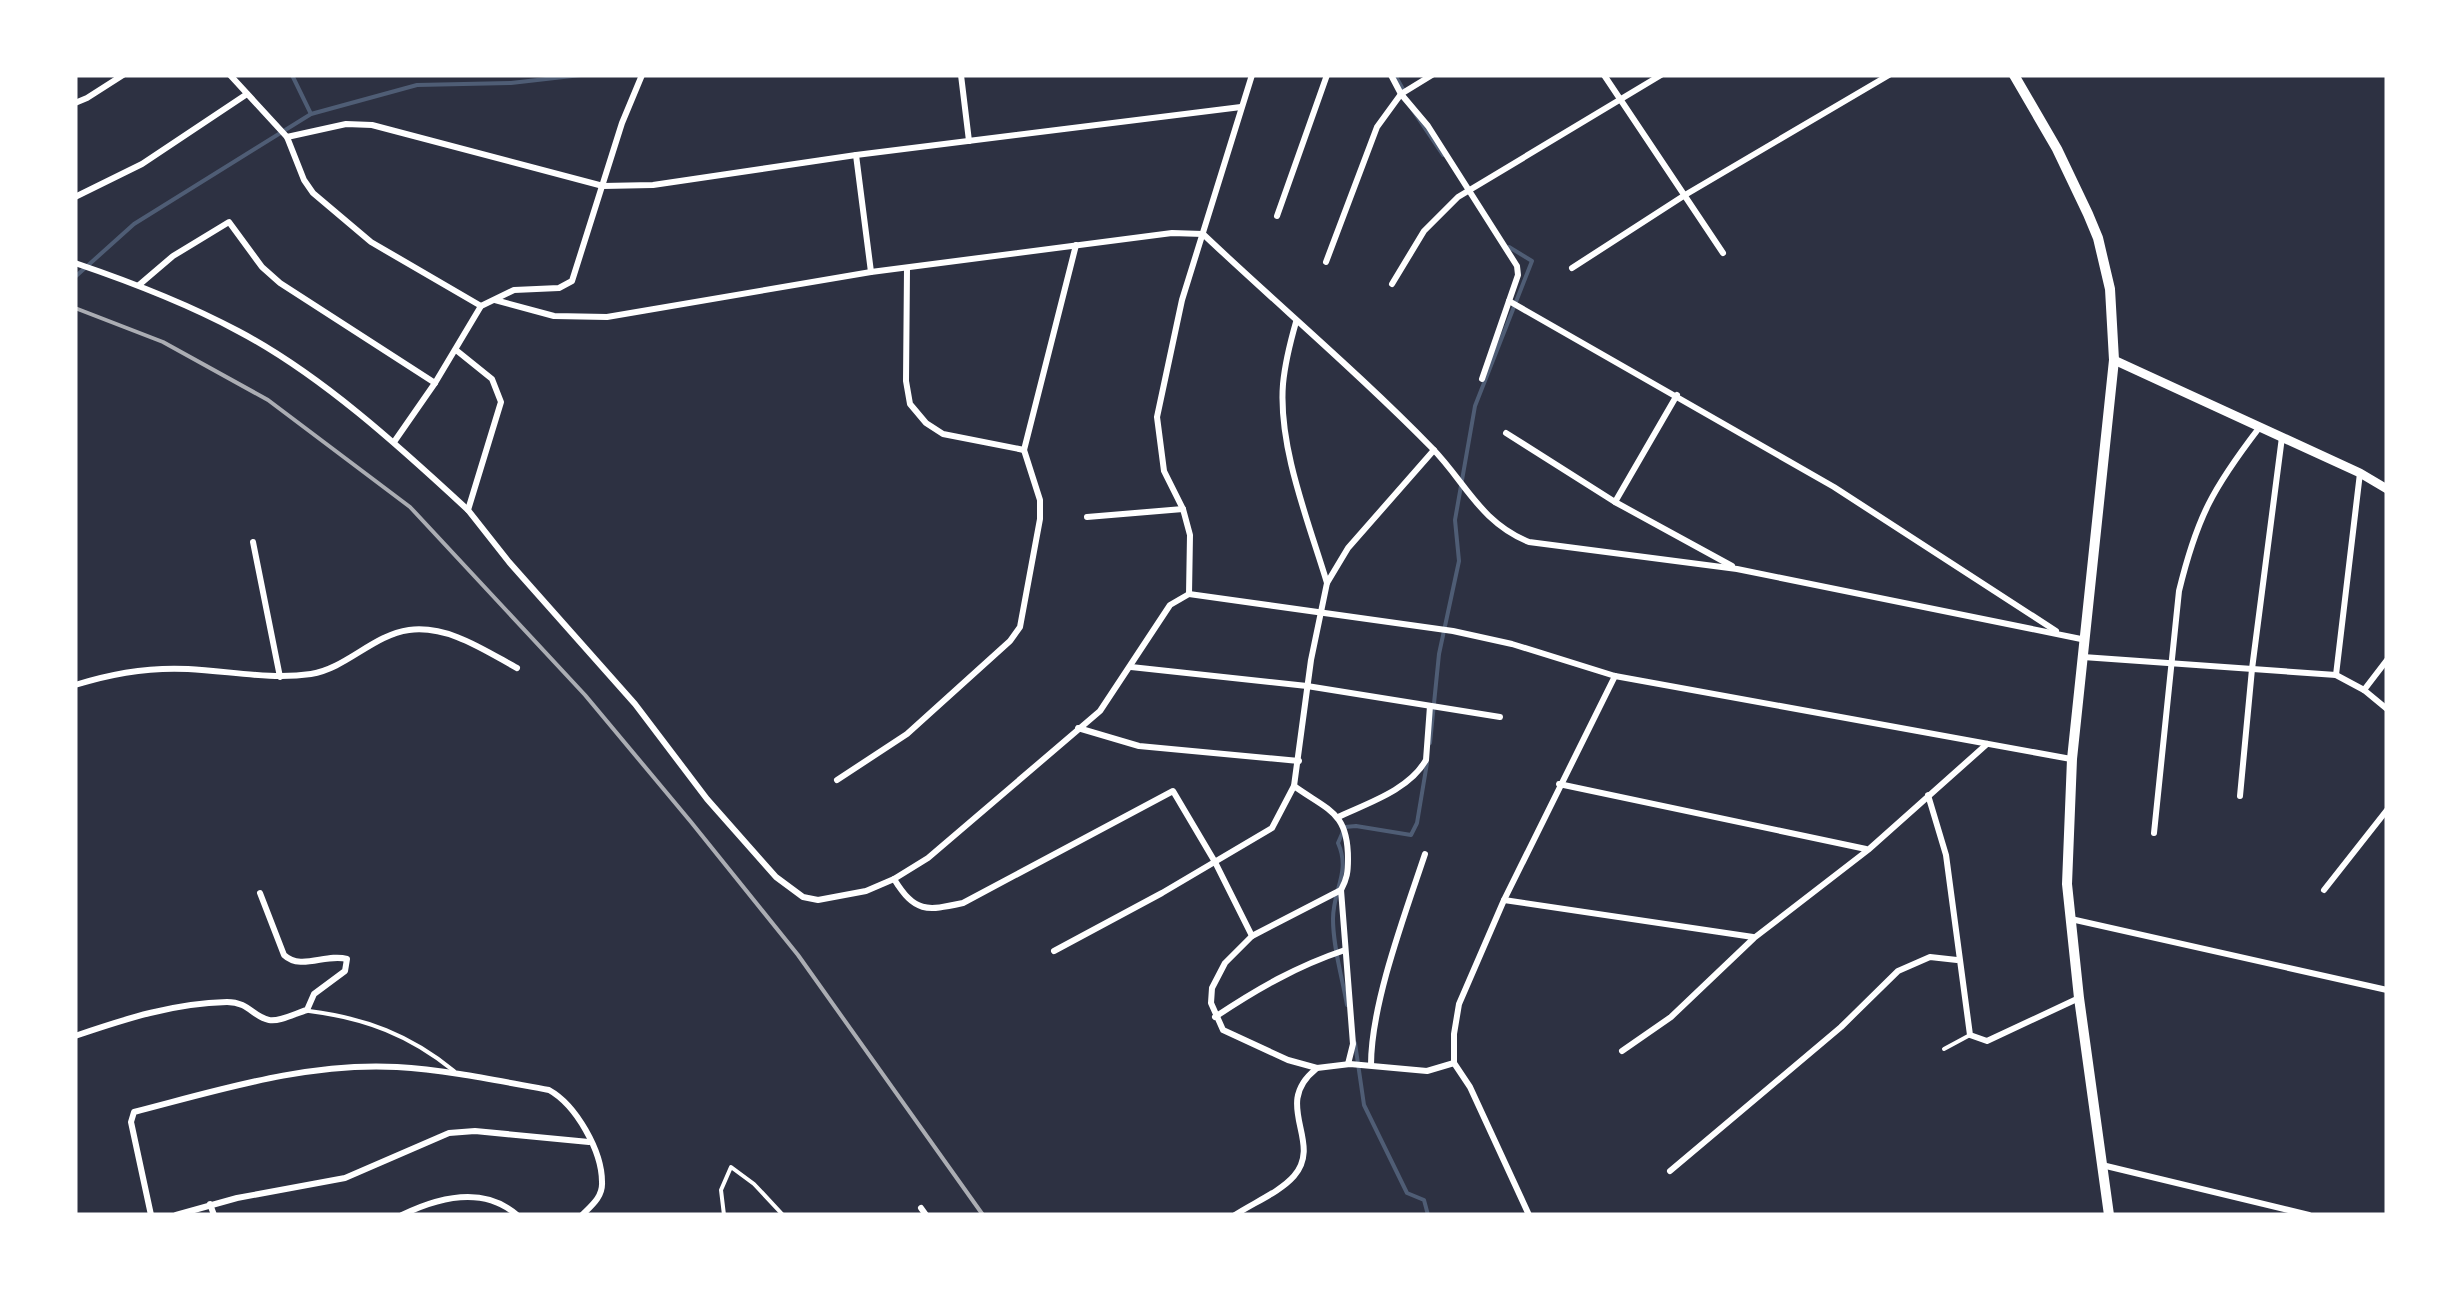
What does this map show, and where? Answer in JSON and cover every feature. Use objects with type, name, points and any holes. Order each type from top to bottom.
[{"type":"main road","points":[[2014,75],[2057,149],[2098,238],[2110,289],[2114,360],[2072,760],[2067,851],[2079,998],[2109,1215]]},
{"type":"street","points":[[75,103],[123,75]]},
{"type":"street","points":[[230,75],[286,136],[313,193],[371,242],[481,306]]},
{"type":"street","points":[[394,442],[481,306],[514,290],[559,288],[572,281],[622,123],[642,75]]},
{"type":"street","points":[[961,75],[970,140]]},
{"type":"street","points":[[1189,594],[1190,534],[1164,471],[1157,417],[1182,300],[1252,75]]},
{"type":"street","points":[[1277,216],[1327,75]]},
{"type":"street","points":[[1391,75],[1517,266],[1518,275],[1482,379]]},
{"type":"street","points":[[1326,262],[1377,127],[1402,94],[1432,75]]},
{"type":"street","points":[[1604,75],[1723,253]]},
{"type":"street","points":[[1392,284],[1424,231],[1469,190],[1661,75]]},
{"type":"street","points":[[1572,268],[1888,75]]},
{"type":"street","points":[[75,197],[142,164],[246,94]]},
{"type":"street","points":[[286,136],[346,124],[372,125],[603,186],[653,185],[856,155],[1241,107]]},
{"type":"street","points":[[856,155],[871,272]]},
{"type":"street","points":[[139,285],[210,230],[229,222],[262,268],[434,383]]},
{"type":"street","points":[[494,300],[554,316],[607,317],[871,272],[1172,233],[1203,234],[1434,450],[1498,526],[1529,542],[1738,569],[2086,640]]},
{"type":"street","points":[[837,780],[907,734],[1010,641],[1020,627],[1040,519],[1040,500],[1024,450],[1076,244]]},
{"type":"street","points":[[77,264],[139,285],[239,331],[284,359],[394,442],[468,510],[508,562],[636,704],[707,800],[787,888],[818,900],[894,880],[928,858],[1100,710],[1170,606],[1189,594],[1453,630],[1615,676],[2072,760]]},
{"type":"street","points":[[907,268],[906,381],[910,404],[926,423],[943,434],[1024,450]]},
{"type":"street","points":[[1509,302],[1834,487],[2060,633]]},
{"type":"street","points":[[1296,322],[1283,387],[1284,421],[1302,502],[1327,583]]},
{"type":"street","points":[[456,350],[492,380],[502,402],[468,510]]},
{"type":"street","points":[[2114,360],[2360,473],[2387,490]]},
{"type":"street","points":[[1614,502],[1677,395]]},
{"type":"street","points":[[2154,834],[2179,591],[2200,518],[2221,478],[2260,428]]},
{"type":"street","points":[[1506,433],[1614,502],[1738,569]]},
{"type":"street","points":[[2240,796],[2282,437]]},
{"type":"street","points":[[1054,951],[1272,828],[1294,786],[1307,686],[1327,583],[1348,548],[1434,450]]},
{"type":"street","points":[[2336,675],[2360,473]]},
{"type":"street","points":[[1088,517],[1183,510]]},
{"type":"street","points":[[253,542],[280,677]]},
{"type":"street","points":[[75,686],[138,670],[186,669],[280,677],[324,671],[409,630],[437,631],[470,643],[516,668]]},
{"type":"street","points":[[2083,657],[2336,675],[2364,690],[2387,709]]},
{"type":"street","points":[[2364,690],[2387,660]]},
{"type":"street","points":[[1131,668],[1307,686],[1500,716]]},
{"type":"street","points":[[1530,1215],[1470,1088],[1454,1063],[1459,1004],[1504,900],[1615,676]]},
{"type":"street","points":[[1338,817],[1389,794],[1422,768],[1431,706]]},
{"type":"street","points":[[1077,727],[1139,746],[1299,762]]},
{"type":"street","points":[[1622,1050],[1691,1000],[1754,938],[1868,850],[1988,743]]},
{"type":"street","points":[[1560,784],[1868,850]]},
{"type":"street","points":[[1294,786],[1338,817],[1348,836],[1348,876],[1340,890],[1252,936],[1218,973],[1212,988],[1215,1017],[1222,1030],[1288,1060],[1318,1068],[1349,1064],[1427,1071],[1454,1063]]},
{"type":"street","points":[[894,880],[912,904],[927,910],[963,903],[1173,792],[1215,862],[1252,936]]},
{"type":"street","points":[[1928,795],[1946,856],[1970,1035],[1986,1041],[2079,998]]},
{"type":"street","points":[[2324,890],[2387,810]]},
{"type":"street","points":[[1369,1065],[1371,1039],[1400,929],[1425,854]]},
{"type":"street","points":[[1340,890],[1353,1044],[1349,1064]]},
{"type":"street","points":[[75,1036],[147,1012],[211,1004],[242,1004],[264,1019],[274,1020],[306,1010],[314,994],[345,971],[346,959],[333,956],[290,961],[284,955],[260,893]]},
{"type":"street","points":[[1504,900],[1754,938]]},
{"type":"street","points":[[2070,919],[2387,990]]},
{"type":"street","points":[[1215,1017],[1266,982],[1346,950]]},
{"type":"street","points":[[1670,1172],[1840,1028],[1898,972],[1930,957],[1958,960]]},
{"type":"street","points":[[151,1215],[131,1122],[134,1112],[290,1074],[344,1067],[399,1067],[549,1090],[564,1098],[591,1142],[603,1182],[596,1202],[582,1215]]},
{"type":"street","points":[[1235,1215],[1292,1179],[1299,1168],[1303,1145],[1296,1096],[1299,1085],[1318,1068]]},
{"type":"street","points":[[176,1215],[210,1204],[344,1178],[449,1133],[475,1131],[591,1142]]},
{"type":"street","points":[[2102,1166],[2309,1215]]},
{"type":"street","points":[[402,1215],[468,1196],[495,1200],[517,1215]]},
{"type":"street","points":[[210,1204],[214,1215]]},
{"type":"lane","points":[[306,1010],[377,1024],[401,1035],[462,1077]]},
{"type":"lane","points":[[1944,1048],[1970,1035]]},
{"type":"lane","points":[[724,1215],[720,1190],[730,1167],[754,1184],[783,1215]]},
{"type":"waterway","points":[[292,75],[311,114]]},
{"type":"waterway","points":[[75,277],[134,224],[311,114],[417,85],[511,83],[581,75]]},
{"type":"waterway","points":[[1395,75],[1404,91]]},
{"type":"waterway","points":[[1412,109],[1443,155]]},
{"type":"waterway","points":[[1430,743],[1439,654],[1459,561],[1455,520],[1475,406],[1532,261],[1509,247]]},
{"type":"waterway","points":[[1347,1005],[1333,930],[1343,863],[1338,843],[1345,827],[1411,835],[1417,823],[1427,763]]},
{"type":"waterway","points":[[1355,1043],[1364,1105],[1407,1193],[1424,1200],[1428,1215]]},
{"type":"railway","points":[[75,308],[163,342],[268,400],[410,507],[585,695],[691,822],[798,955],[983,1215]]}]
